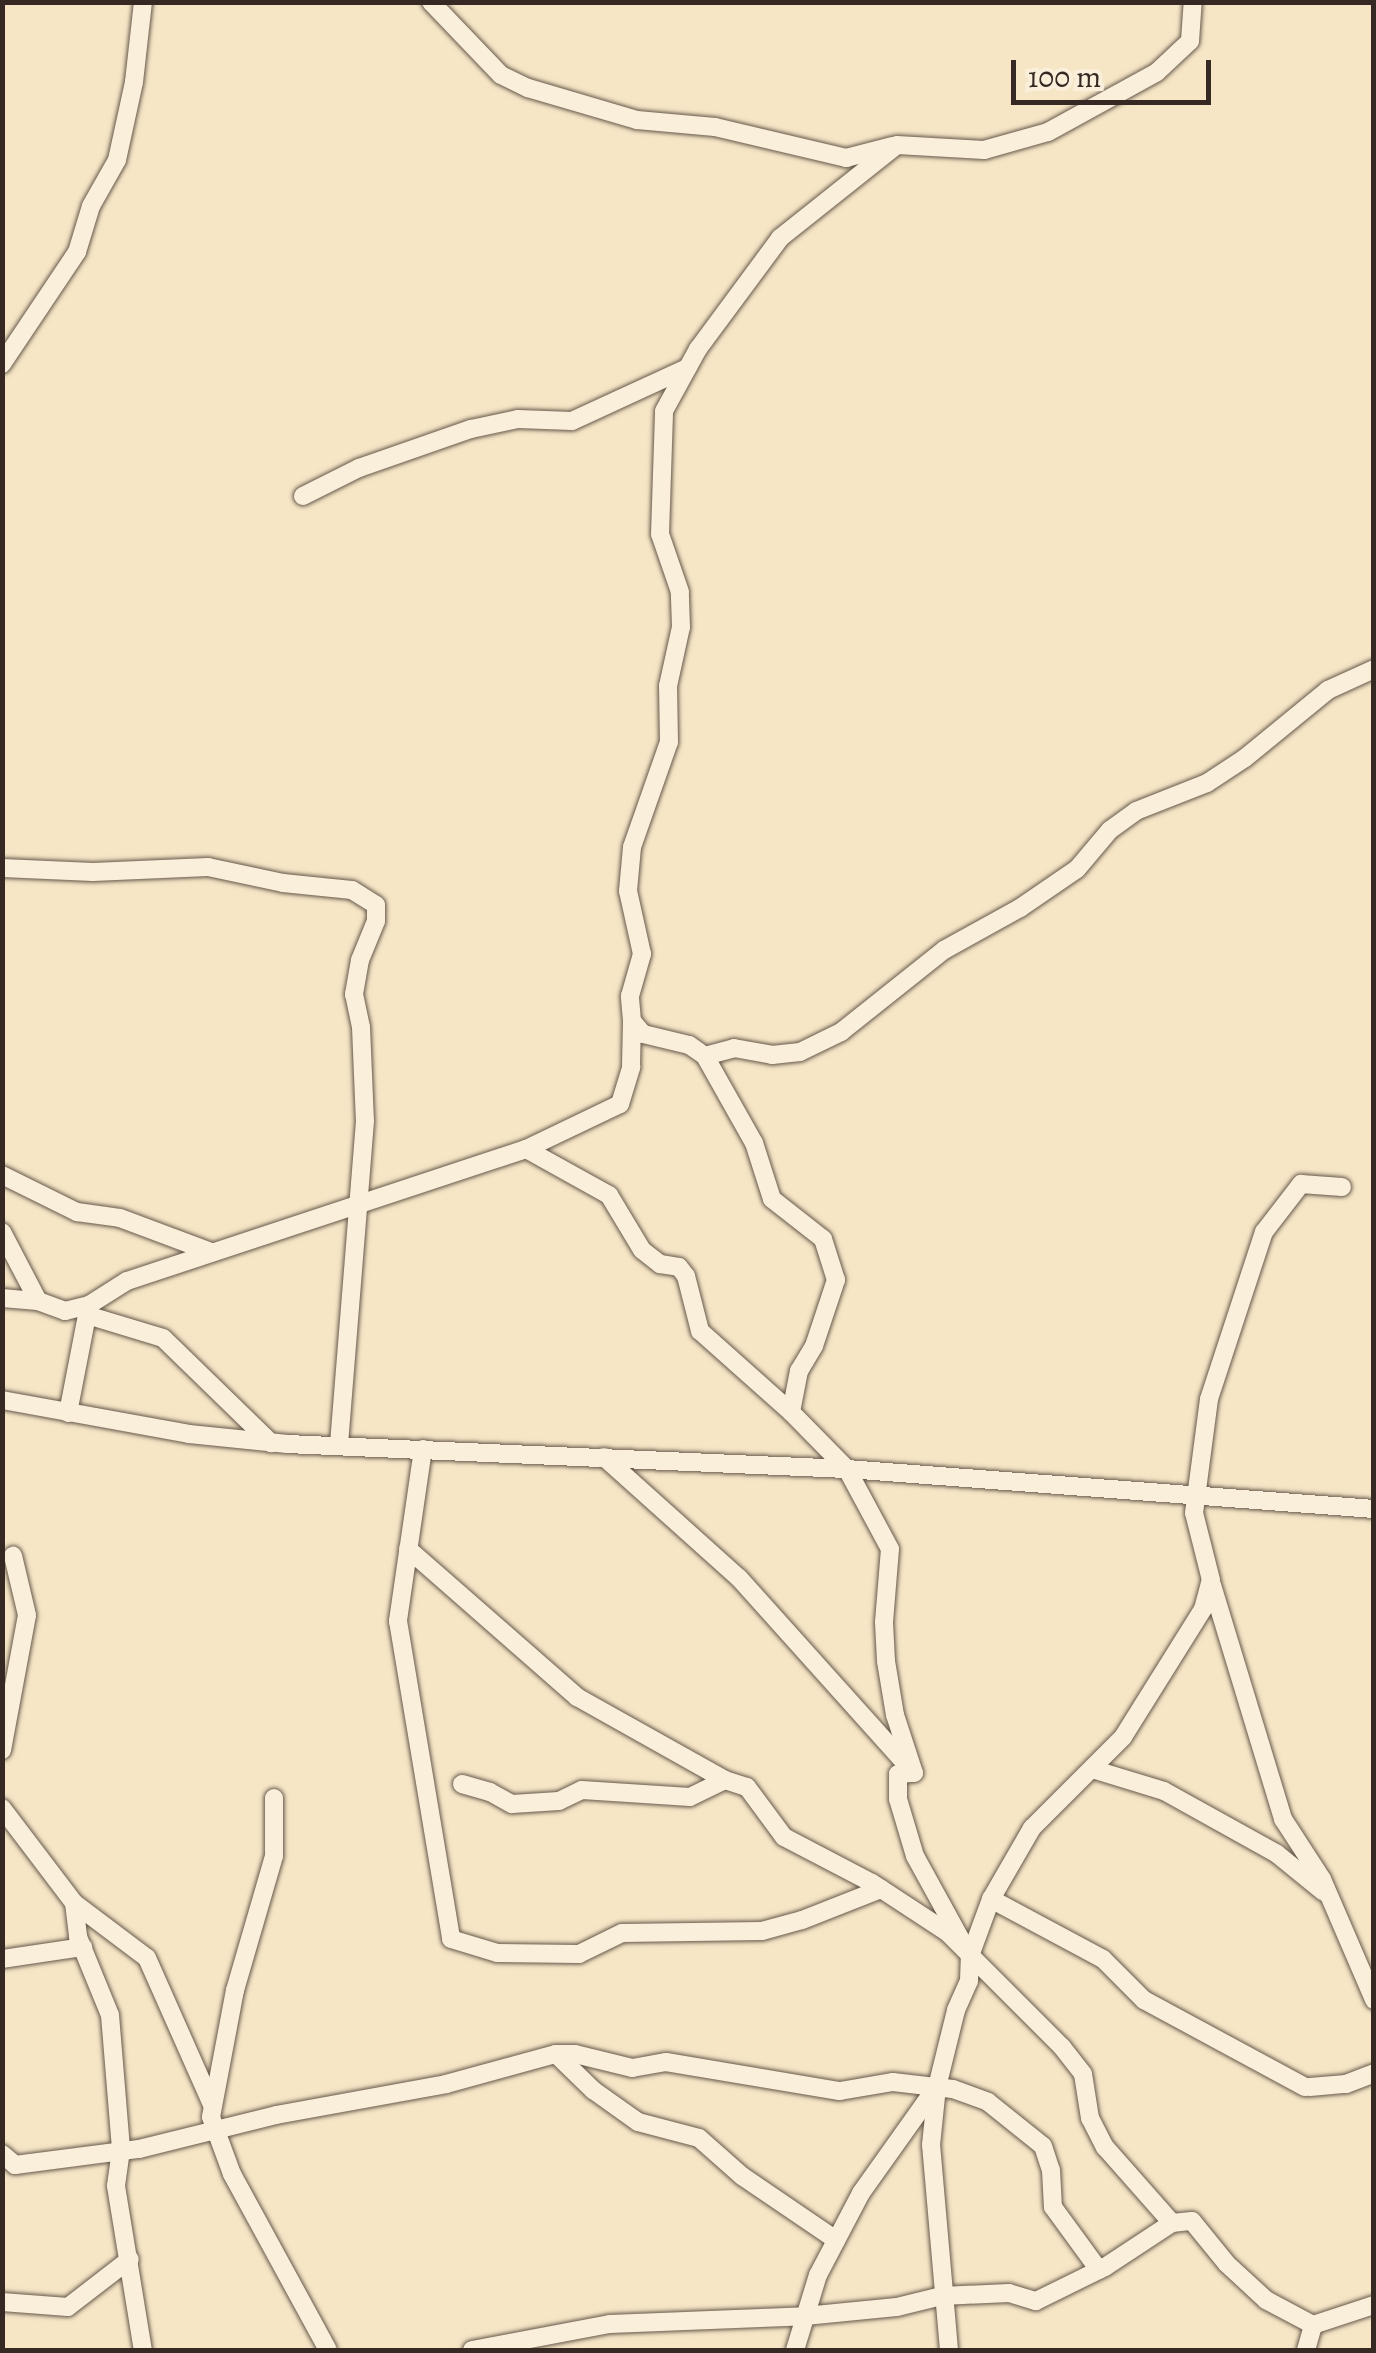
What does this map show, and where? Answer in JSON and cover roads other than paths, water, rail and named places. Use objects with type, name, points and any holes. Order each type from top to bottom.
[{"type":"street","points":[[2,364],[77,252],[91,206],[117,160],[134,82],[143,2]]},
{"type":"street","points":[[431,2],[501,75],[528,88],[637,120],[715,126],[846,158],[897,145],[984,150],[1048,132],[1158,72],[1190,41],[1193,2]]},
{"type":"street","points":[[68,1413],[88,1310],[127,1281],[526,1149],[620,1104],[631,1068],[630,996],[642,954],[628,891],[632,847],[669,742],[668,686],[681,627],[680,592],[660,534],[664,411],[687,368],[780,238],[897,145]]},
{"type":"street","points":[[303,496],[359,468],[471,430],[518,420],[572,421],[687,368]]},
{"type":"street","points":[[705,1056],[734,1048],[772,1055],[800,1052],[841,1032],[944,950],[1020,908],[1078,869],[1110,830],[1136,811],[1206,783],[1245,758],[1328,690],[1374,669]]},
{"type":"street","points":[[2,868],[93,872],[208,866],[284,883],[352,890],[376,905],[376,921],[360,960],[354,994],[361,1027],[366,1121],[340,1446]]},
{"type":"street","points":[[632,1021],[643,1034],[689,1045],[705,1056],[754,1143],[772,1199],[822,1239],[836,1280],[814,1346],[800,1371],[791,1412]]},
{"type":"street","points":[[526,1149],[609,1195],[642,1250],[660,1264],[679,1266],[700,1331],[791,1412],[846,1469],[890,1549],[884,1622],[886,1661],[895,1715],[914,1773]]},
{"type":"street","points":[[2,1175],[77,1212],[120,1218],[212,1252]]},
{"type":"street","points":[[1342,1186],[1301,1184],[1264,1232],[1210,1399],[1194,1512],[1284,1820],[1328,1896],[1374,2000]]},
{"type":"street","points":[[2,1232],[38,1302]]},
{"type":"street","points":[[2,1298],[38,1302],[65,1311],[88,1310],[163,1338],[271,1443]]},
{"type":"street","points":[[2,1400],[190,1434],[271,1443],[846,1469],[1374,1509]]},
{"type":"street","points":[[423,1449],[398,1621],[451,1939],[497,1953],[579,1954],[622,1933],[762,1931],[881,1889]]},
{"type":"street","points":[[604,1457],[739,1578],[914,1773]]},
{"type":"street","points":[[408,1549],[577,1698],[725,1780],[748,1787],[784,1838],[881,1889],[947,1932],[1084,2074],[1090,2118],[1104,2147],[1172,2224]]},
{"type":"street","points":[[2,1750],[27,1615],[13,1556]]},
{"type":"street","points":[[949,2350],[936,2248],[938,2192],[931,2157],[937,2087],[956,2010],[968,1981],[970,1956],[992,1899],[1032,1828],[1123,1738],[1202,1610],[1211,1580]]},
{"type":"street","points":[[1092,1769],[1164,1791],[1277,1854],[1328,1896]]},
{"type":"street","points":[[914,1773],[898,1774],[898,1800],[915,1856],[970,1956]]},
{"type":"street","points":[[462,1784],[512,1804],[560,1801],[595,1790],[690,1798],[725,1780]]},
{"type":"street","points":[[212,2105],[222,2074],[236,1990],[274,1856],[274,1798]]},
{"type":"street","points":[[2,1808],[74,1903],[148,1958],[212,2105],[214,2131],[232,2174],[328,2350]]},
{"type":"street","points":[[992,1899],[1102,1959],[1144,2000],[1308,2087],[1346,2084],[1374,2073]]},
{"type":"street","points":[[74,1903],[83,1947],[110,2015],[121,2150],[116,2186],[143,2350]]},
{"type":"street","points":[[2,1959],[83,1947]]},
{"type":"street","points":[[2,2154],[15,2165],[121,2150],[276,2114],[446,2084],[556,2054],[574,2054],[632,2068],[666,2062],[720,2069],[782,2085],[840,2091],[894,2082],[937,2087],[988,2102],[1043,2146],[1051,2170],[1053,2207],[1099,2270]]},
{"type":"street","points":[[556,2054],[593,2090],[638,2122],[698,2138],[742,2176],[836,2240]]},
{"type":"street","points":[[795,2350],[818,2276],[861,2193],[937,2087]]},
{"type":"street","points":[[472,2350],[526,2345],[626,2323],[805,2316],[897,2307],[942,2296],[1009,2293],[1036,2301],[1099,2270],[1172,2224],[1192,2221],[1226,2264],[1266,2300],[1313,2324],[1374,2305]]},
{"type":"street","points":[[2,2302],[68,2307],[130,2258]]},
{"type":"street","points":[[1306,2350],[1313,2324]]}]
